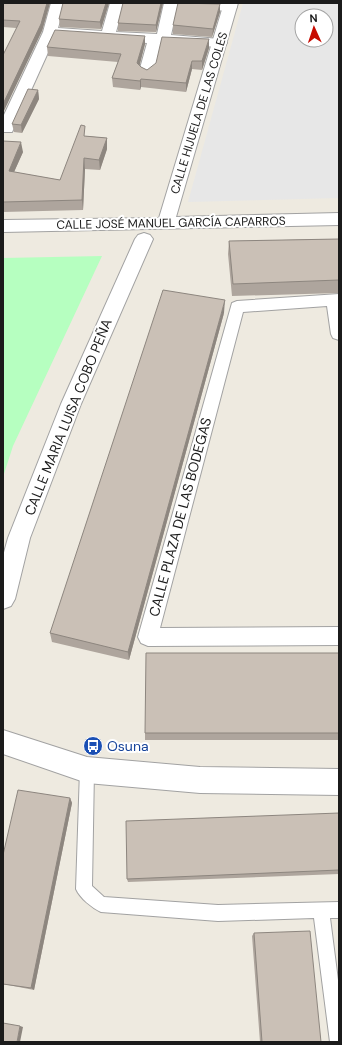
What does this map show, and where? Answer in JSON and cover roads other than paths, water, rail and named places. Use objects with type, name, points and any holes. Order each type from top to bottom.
[{"type":"street","points":[[6,128],[50,32],[58,3]]},
{"type":"street","points":[[108,36],[117,3]]},
{"type":"street","points":[[147,72],[171,3],[231,5]]},
{"type":"street","name":"CALLE HIJUELA DE LAS COLES","points":[[166,223],[231,5]]},
{"type":"street","points":[[50,32],[220,43]]},
{"type":"street","name":"CALLE JOSÉ MANUEL GARCÍA CAPARROS","points":[[3,226],[339,219]]},
{"type":"street","name":"CALLE JOSÉ MANUEL GARCÍA CAPARROS","points":[[3,241],[144,239],[339,233]]},
{"type":"street","name":"CALLE MARIA LUISA COBO PEÑA","points":[[3,599],[18,538],[65,418],[144,239]]},
{"type":"street","name":"CALLE PLAZA DE LAS BODEGAS","points":[[339,334],[337,300],[237,307],[148,637],[339,636]]},
{"type":"street","points":[[3,742],[87,770],[200,780],[339,782]]},
{"type":"lane","points":[[87,770],[84,889],[101,904],[218,913],[339,910]]},
{"type":"lane","points":[[321,910],[338,1042]]},
{"type":"place","name":"Osuna","points":[[93,746]]}]
